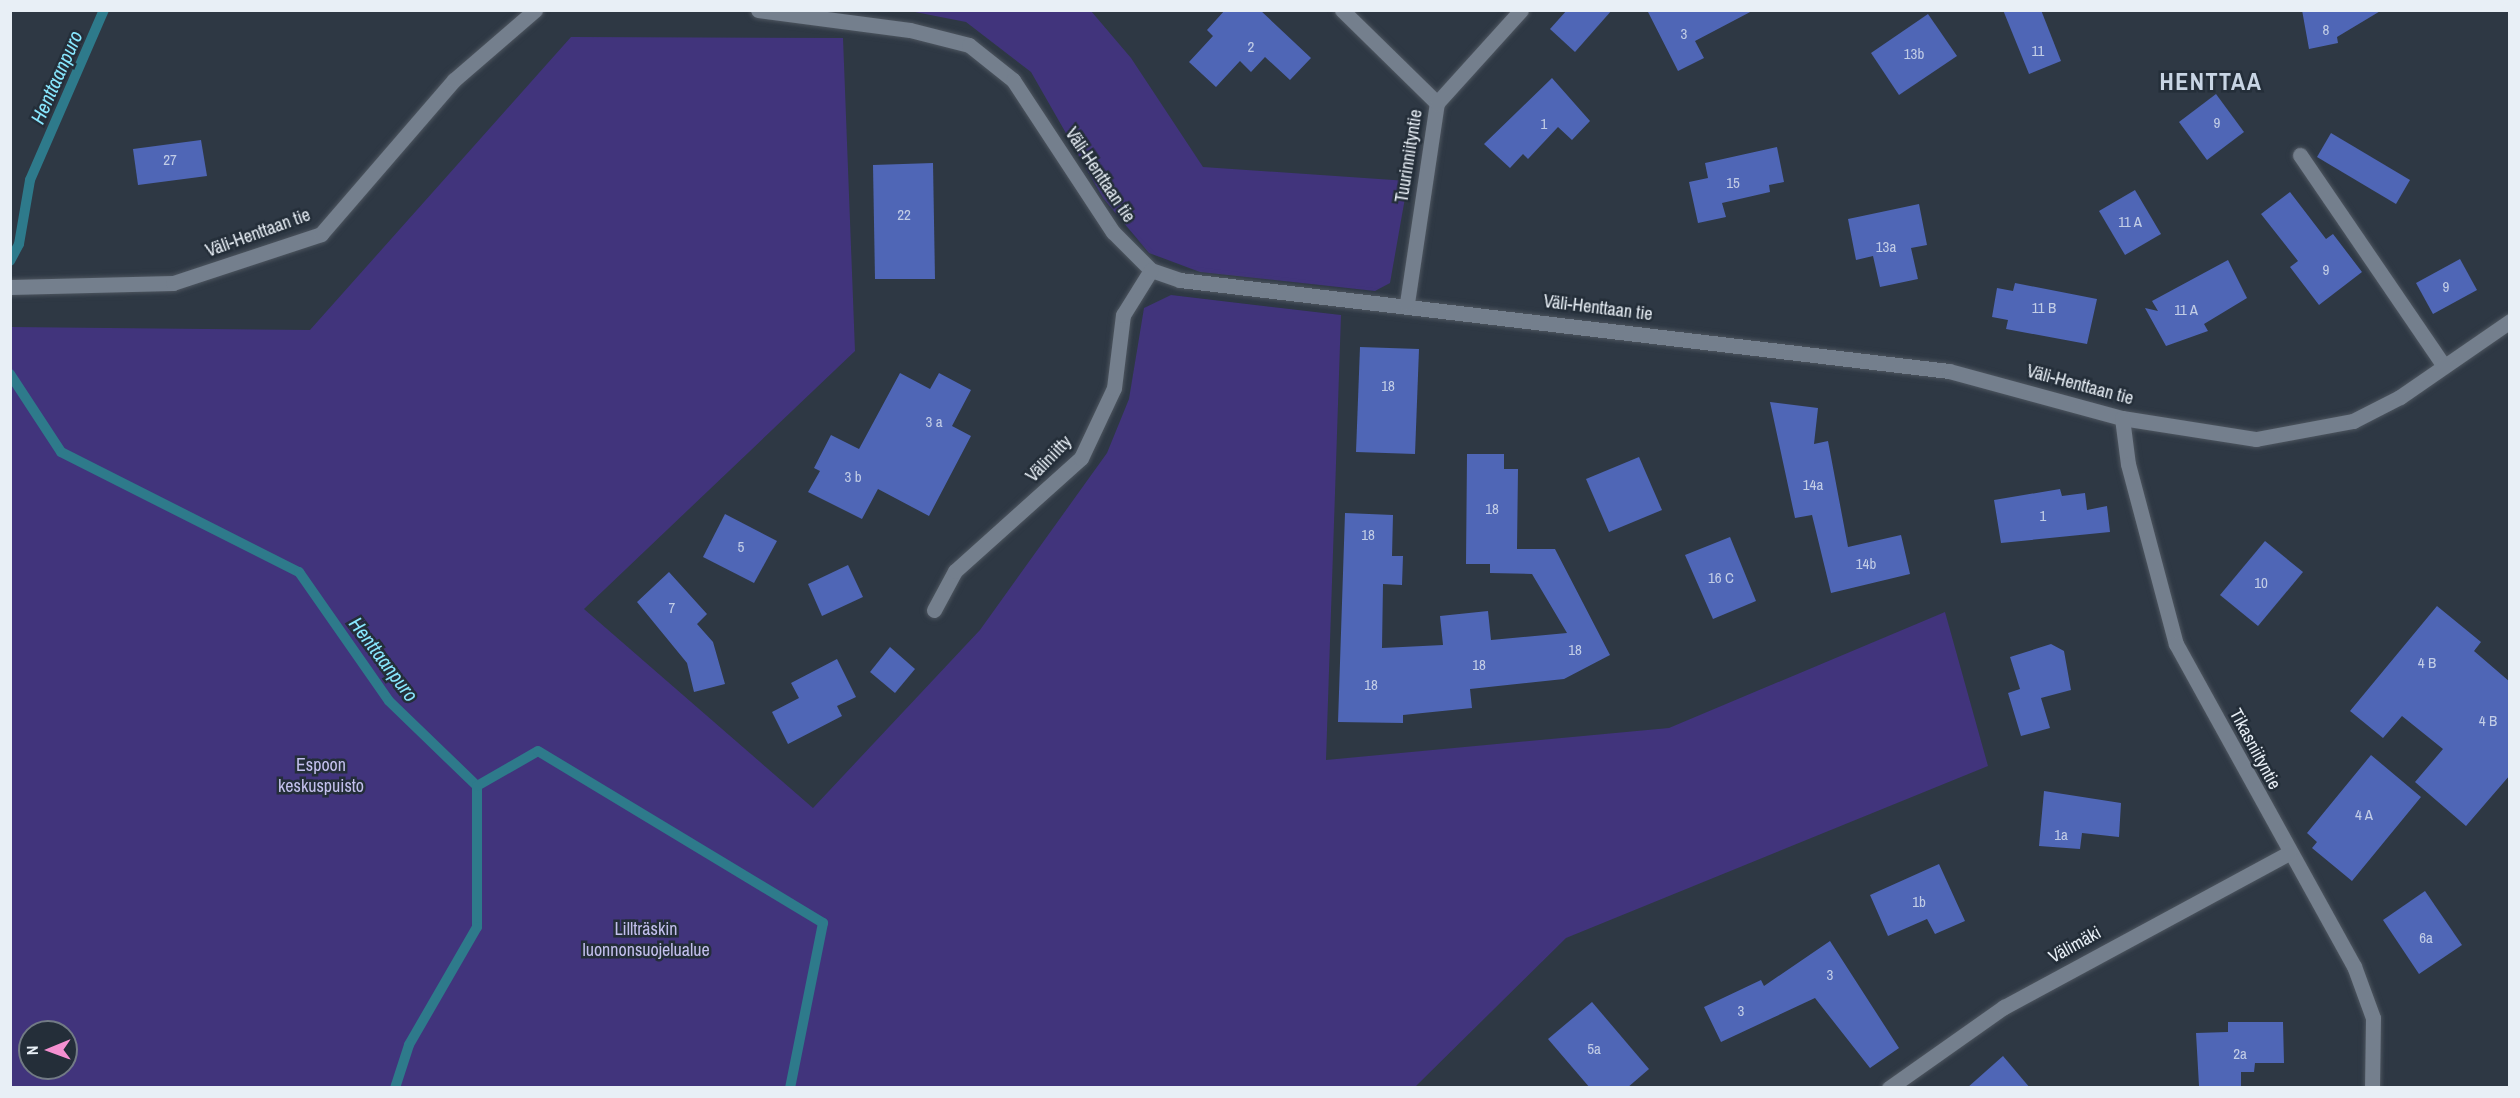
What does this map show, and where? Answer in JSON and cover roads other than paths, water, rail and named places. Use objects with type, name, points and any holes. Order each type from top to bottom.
[{"type":"street","name":"Väli-Henttaan tie","points":[[10,287],[173,283],[321,234],[454,80],[535,10]]},
{"type":"street","name":"Väli-Henttaan tie","points":[[758,10],[910,30],[969,45],[1013,80],[1113,232],[1151,270],[1208,285],[1407,303],[1949,371],[2122,418],[2256,439],[2301,434],[2353,421],[2510,321]]},
{"type":"street","points":[[1342,10],[1437,103]]},
{"type":"street","name":"Tuurinniityntie","points":[[1407,303],[1437,103],[1521,10]]},
{"type":"street","points":[[2300,155],[2443,365]]},
{"type":"street","name":"Väliniitty","points":[[934,610],[955,572],[1081,458],[1114,388],[1123,315],[1151,270]]},
{"type":"street","name":"Tikasniityntie","points":[[2122,418],[2128,464],[2176,644],[2289,853],[2354,966],[2373,1018],[2372,1088]]},
{"type":"street","name":"Välimäki","points":[[1889,1088],[2004,1007],[2289,853]]},
{"type":"waterway","name":"Henttaanpuro","points":[[10,261],[19,244],[30,180],[104,10]]},
{"type":"waterway","name":"Henttaanpuro","points":[[10,374],[61,452],[299,572],[389,701],[477,786],[477,927],[409,1045],[395,1088]]},
{"type":"waterway","points":[[477,786],[538,751],[823,923],[790,1088]]},
{"type":"district","name":"HENTTAA","points":[[2211,82]]},
{"type":"park label","name":"Espoon keskuspuisto","points":[[321,776]]},
{"type":"park label","name":"Lillträskin luonnonsuojelualue","points":[[646,940]]}]
